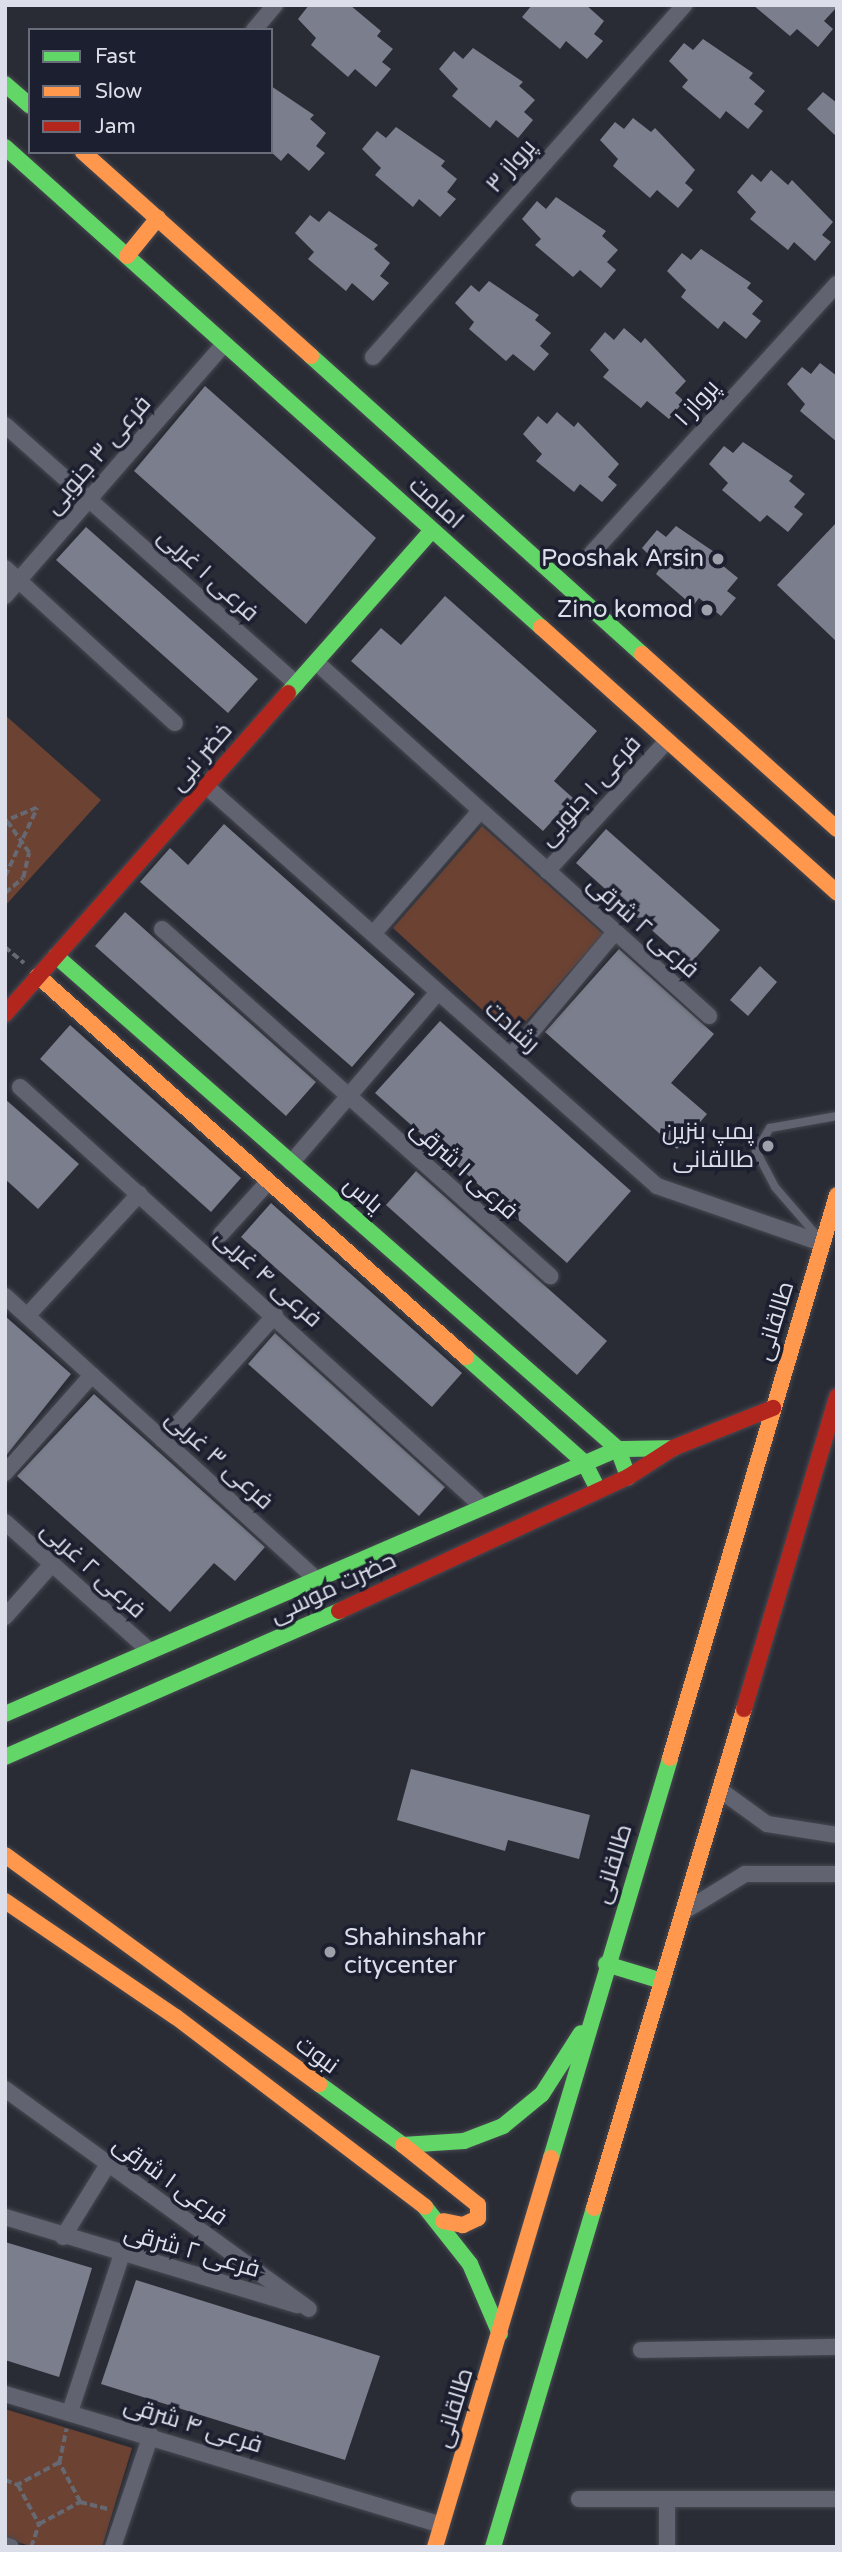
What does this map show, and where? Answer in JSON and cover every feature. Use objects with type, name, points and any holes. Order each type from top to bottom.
[{"type":"main road","points":[[5,84],[28,104]]},
{"type":"main road","name":"امامت","points":[[85,154],[837,829]]},
{"type":"main road","name":"امامت","points":[[8,155],[127,256],[837,893]]},
{"type":"main road","points":[[127,256],[158,218]]},
{"type":"main road","name":"خضر نبی","points":[[5,1014],[432,530]]},
{"type":"main road","name":"یاس","points":[[56,956],[618,1449],[628,1477]]},
{"type":"main road","points":[[38,976],[584,1462],[598,1490]]},
{"type":"main road","name":"طالقانی","points":[[435,2547],[500,2334],[606,1964],[837,1195]]},
{"type":"main road","points":[[493,2547],[837,1397]]},
{"type":"main road","name":"حضرت موسی","points":[[5,1757],[167,1690],[628,1477],[673,1448],[773,1408]]},
{"type":"main road","name":"حضرت موسی","points":[[5,1714],[584,1462],[618,1449],[673,1448]]},
{"type":"main road","name":"نبوت","points":[[5,1855],[403,2145],[478,2205],[478,2218],[463,2225],[443,2221]]},
{"type":"main road","points":[[5,1900],[187,2025],[443,2221],[470,2264],[500,2334]]},
{"type":"main road","points":[[606,1964],[662,1981]]},
{"type":"main road","points":[[403,2145],[464,2141],[503,2126],[542,2094],[591,2015]]},
{"type":"street","points":[[256,28],[275,5]]},
{"type":"street","name":"پرواز ۳","points":[[373,357],[684,5]]},
{"type":"street","name":"پرواز ۱","points":[[592,553],[837,284]]},
{"type":"street","name":"فرعی ۳ جنوبی","points":[[5,596],[224,344]]},
{"type":"street","points":[[5,425],[89,499]]},
{"type":"street","name":"فرعی ۱ غربی","points":[[89,499],[296,684]]},
{"type":"street","points":[[5,568],[176,723]]},
{"type":"street","name":"فرعی ۲ شرقی","points":[[316,662],[709,1016]]},
{"type":"street","name":"فرعی ۱ جنوبی","points":[[547,871],[667,740]]},
{"type":"street","name":"رشادت","points":[[206,786],[657,1186],[822,1242]]},
{"type":"street","points":[[373,934],[480,811]]},
{"type":"street","points":[[162,929],[347,1097]]},
{"type":"street","points":[[511,1056],[615,932]]},
{"type":"street","points":[[291,1163],[438,992]]},
{"type":"street","name":"فرعی ۴ غربی","points":[[20,1087],[275,1315],[482,1506]]},
{"type":"street","name":"فرعی ۱ شرقی","points":[[347,1097],[550,1276]]},
{"type":"street","points":[[220,1234],[268,1182]]},
{"type":"street","points":[[27,1316],[139,1194]]},
{"type":"street","points":[[5,1296],[92,1375],[5,1473]]},
{"type":"street","points":[[163,1440],[275,1315]]},
{"type":"street","name":"فرعی ۳ غربی","points":[[92,1375],[316,1579]]},
{"type":"street","name":"فرعی ۲ غربی","points":[[5,1522],[150,1651]]},
{"type":"street","points":[[5,1617],[52,1564]]},
{"type":"street","points":[[720,1790],[767,1824],[837,1835]]},
{"type":"street","points":[[683,1912],[745,1874],[837,1874]]},
{"type":"street","name":"فرعی ۱ شرقی","points":[[5,2089],[309,2309]]},
{"type":"street","points":[[5,2217],[63,2237],[108,2164]]},
{"type":"street","name":"فرعی ۲ شرقی","points":[[63,2237],[309,2309]]},
{"type":"street","points":[[5,2394],[70,2412],[122,2254]]},
{"type":"street","points":[[641,2350],[837,2347]]},
{"type":"street","name":"فرعی ۴ شرقی","points":[[70,2412],[442,2525]]},
{"type":"street","points":[[113,2547],[151,2435]]},
{"type":"street","points":[[579,2499],[837,2499]]},
{"type":"street","points":[[667,2499],[667,2547]]},
{"type":"street","points":[[5,2545],[11,2547]]},
{"type":"lane","points":[[822,1242],[775,1187],[756,1151],[770,1128],[837,1116]]},
{"type":"path","points":[[5,876],[25,840],[37,808],[6,821],[25,840],[28,866],[5,893]]},
{"type":"path","points":[[70,2412],[59,2463],[80,2502]]},
{"type":"path","points":[[18,2485],[59,2463]]},
{"type":"path","points":[[5,2480],[18,2485],[39,2524]]},
{"type":"path","points":[[31,2547],[39,2524],[80,2502],[124,2514]]},
{"type":"shaded area","points":[[5,715],[101,800],[5,906]]},
{"type":"shaded area","points":[[482,826],[603,934],[512,1037],[393,928]]},
{"type":"shaded area","points":[[5,2409],[132,2448],[102,2547],[33,2547],[5,2538]]},
{"type":"building","points":[[309,5],[350,5],[381,31],[377,36],[393,49],[382,62],[391,69],[376,87],[355,69],[348,77],[311,45],[316,38],[298,19]]},
{"type":"building","points":[[532,5],[586,5],[604,21],[594,34],[603,41],[587,59],[566,41],[560,49],[522,17]]},
{"type":"building","points":[[753,5],[837,7],[824,21],[833,29],[818,47],[797,29],[790,36]]},
{"type":"building","points":[[703,39],[753,73],[749,78],[765,91],[754,104],[763,111],[748,129],[726,111],[720,119],[682,87],[688,80],[669,61],[684,43],[693,50]]},
{"type":"building","points":[[473,48],[523,82],[519,86],[535,100],[524,112],[533,120],[518,138],[496,120],[490,128],[452,96],[458,89],[439,69],[454,51],[463,59]]},
{"type":"building","points":[[273,87],[314,115],[310,119],[326,133],[316,146],[325,153],[309,171],[288,153],[281,161],[273,154]]},
{"type":"building","points":[[823,92],[837,103],[837,137],[807,109]]},
{"type":"building","points":[[633,118],[651,132],[655,128],[695,170],[685,183],[693,190],[678,208],[657,190],[650,198],[613,166],[618,159],[600,140],[615,122],[624,129]]},
{"type":"building","points":[[396,127],[445,161],[441,166],[457,179],[447,192],[456,199],[440,217],[419,199],[413,207],[375,175],[381,168],[362,149],[377,131],[386,138]]},
{"type":"building","points":[[771,170],[788,185],[792,180],[833,222],[822,235],[831,242],[815,261],[794,242],[788,250],[750,219],[756,212],[737,192],[752,174],[761,182]]},
{"type":"building","points":[[556,197],[606,231],[602,236],[618,250],[607,262],[616,270],[601,288],[580,270],[573,277],[535,245],[541,239],[522,219],[537,201],[546,209]]},
{"type":"building","points":[[329,211],[378,245],[374,249],[390,263],[380,276],[389,283],[373,301],[352,283],[346,291],[308,259],[314,252],[295,233],[310,215],[319,222]]},
{"type":"building","points":[[701,249],[751,283],[747,288],[763,301],[752,314],[761,321],[746,339],[724,321],[718,329],[681,297],[686,290],[667,271],[682,253],[691,260]]},
{"type":"building","points":[[489,281],[539,315],[535,320],[551,333],[540,346],[549,354],[534,371],[513,354],[506,361],[469,329],[474,322],[455,303],[471,285],[479,292]]},
{"type":"building","points":[[624,328],[641,343],[645,338],[686,381],[675,393],[684,401],[669,419],[647,401],[641,408],[603,377],[609,370],[590,350],[605,332],[614,340]]},
{"type":"building","points":[[820,363],[837,376],[837,442],[800,411],[805,404],[787,384],[802,367],[811,374]]},
{"type":"building","points":[[205,386],[376,538],[306,624],[134,471]]},
{"type":"building","points":[[557,412],[574,427],[578,422],[619,464],[608,477],[617,485],[602,502],[580,484],[574,492],[536,461],[542,454],[523,434],[538,416],[547,424]]},
{"type":"building","points":[[743,442],[793,476],[789,481],[805,494],[794,507],[803,514],[788,532],[767,515],[760,522],[722,490],[728,483],[709,464],[724,446],[733,453]]},
{"type":"building","points":[[837,522],[837,642],[777,585]]},
{"type":"building","points":[[676,526],[726,560],[722,565],[738,578],[727,591],[736,598],[721,616],[699,598],[693,606],[656,574],[661,567],[642,548],[657,530],[666,537]]},
{"type":"building","points":[[86,527],[258,679],[228,713],[56,560]]},
{"type":"building","points":[[445,596],[597,731],[554,781],[573,798],[543,831],[351,661],[381,628],[401,645]]},
{"type":"building","points":[[224,824],[415,994],[352,1067],[140,882],[170,848],[188,865]]},
{"type":"building","points":[[606,829],[720,930],[690,964],[576,863]]},
{"type":"building","points":[[125,912],[316,1082],[286,1116],[95,946]]},
{"type":"building","points":[[619,949],[714,1034],[671,1083],[707,1114],[677,1149],[545,1032]]},
{"type":"building","points":[[760,966],[777,982],[748,1016],[730,1000]]},
{"type":"building","points":[[440,1021],[631,1191],[567,1263],[375,1093]]},
{"type":"building","points":[[70,1025],[241,1178],[211,1212],[40,1059]]},
{"type":"building","points":[[5,1099],[79,1164],[38,1209],[5,1179]]},
{"type":"building","points":[[416,1171],[607,1341],[577,1375],[386,1205]]},
{"type":"building","points":[[271,1203],[462,1373],[432,1407],[241,1237]]},
{"type":"building","points":[[5,1316],[71,1374],[5,1457]]},
{"type":"building","points":[[275,1333],[445,1487],[419,1516],[248,1364]]},
{"type":"building","points":[[94,1394],[265,1547],[235,1581],[214,1563],[170,1612],[17,1476]]},
{"type":"building","points":[[411,1769],[590,1815],[579,1859],[508,1840],[505,1851],[397,1820]]},
{"type":"building","points":[[5,2242],[92,2268],[59,2377],[5,2360]]},
{"type":"building","points":[[136,2280],[380,2356],[345,2460],[101,2384]]},
{"type":"traffic: fast","points":[[5,84],[28,104]]},
{"type":"traffic: fast","points":[[5,147],[541,627]]},
{"type":"traffic: fast","points":[[311,356],[642,654]]},
{"type":"traffic: fast","points":[[288,693],[432,530]]},
{"type":"traffic: fast","points":[[56,956],[618,1449],[628,1477]]},
{"type":"traffic: fast","points":[[466,1357],[584,1462],[598,1490]]},
{"type":"traffic: fast","points":[[5,1714],[618,1449],[673,1448]]},
{"type":"traffic: fast","points":[[5,1757],[339,1611]]},
{"type":"traffic: fast","points":[[551,2158],[670,1758]]},
{"type":"traffic: fast","points":[[606,1964],[662,1981]]},
{"type":"traffic: fast","points":[[319,2084],[403,2145],[464,2141],[503,2126],[542,2094],[581,2033]]},
{"type":"traffic: fast","points":[[425,2207],[470,2264],[500,2334]]},
{"type":"traffic: fast","points":[[493,2547],[594,2208]]},
{"type":"traffic: slow","points":[[85,154],[311,356]]},
{"type":"traffic: slow","points":[[127,256],[158,218]]},
{"type":"traffic: slow","points":[[541,627],[837,893]]},
{"type":"traffic: slow","points":[[642,654],[837,829]]},
{"type":"traffic: slow","points":[[38,976],[466,1357]]},
{"type":"traffic: slow","points":[[670,1758],[837,1195]]},
{"type":"traffic: slow","points":[[594,2208],[744,1709]]},
{"type":"traffic: slow","points":[[5,1855],[319,2084]]},
{"type":"traffic: slow","points":[[5,1901],[176,2017],[425,2207]]},
{"type":"traffic: slow","points":[[403,2145],[478,2205],[478,2218],[463,2225],[443,2221]]},
{"type":"traffic: slow","points":[[435,2547],[551,2158]]},
{"type":"traffic: jam","points":[[5,1014],[288,693]]},
{"type":"traffic: jam","points":[[744,1709],[837,1397]]},
{"type":"traffic: jam","points":[[339,1611],[628,1477],[673,1448],[773,1408]]},
{"type":"place","name":"Pooshak Arsin","points":[[718,559]]},
{"type":"place","name":"Zino komod","points":[[707,610]]},
{"type":"place","name":"پمپ بنزین طالقانی","points":[[768,1146]]},
{"type":"place","name":"Shahinshahr citycenter","points":[[330,1952]]}]
